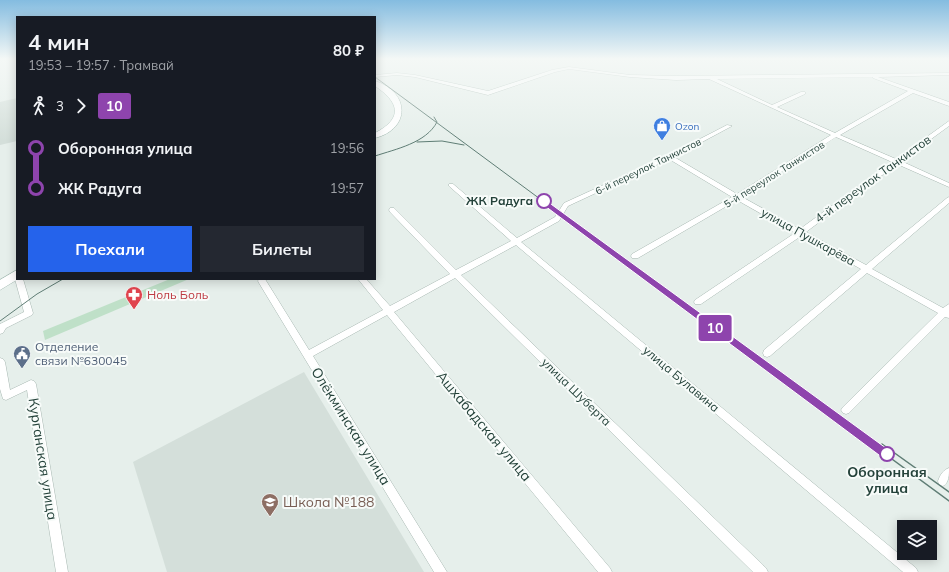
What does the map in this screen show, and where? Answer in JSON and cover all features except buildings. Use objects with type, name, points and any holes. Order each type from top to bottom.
[{"type":"main road","points":[[376,136],[387,130],[395,122],[398,112],[397,102],[378,86]]},
{"type":"main road","points":[[0,286],[16,275]]},
{"type":"street","points":[[457,86],[488,93],[510,86]]},
{"type":"street","points":[[727,86],[949,185]]},
{"type":"street","points":[[898,86],[949,104]]},
{"type":"street","name":"5-й переулок Танкистов","points":[[635,256],[737,198],[835,135],[912,91]]},
{"type":"street","points":[[772,107],[803,93]]},
{"type":"street","name":"4-й переулок Танкистов","points":[[698,302],[801,232],[949,124]]},
{"type":"street","name":"6-й переулок Танкистов","points":[[516,242],[557,220],[566,205],[669,157],[729,126]]},
{"type":"street","name":"улица Пушкарёва","points":[[669,157],[737,198],[868,270],[947,311]]},
{"type":"street","name":"улица Булавина","points":[[451,185],[516,242],[912,572]]},
{"type":"street","points":[[767,353],[868,270],[949,199]]},
{"type":"street","name":"улица Шуберта","points":[[392,210],[455,274],[762,572]]},
{"type":"street","points":[[307,355],[516,242]]},
{"type":"street","points":[[0,331],[3,326],[30,313],[19,280]]},
{"type":"street","name":"Ашхабадская улица","points":[[363,280],[606,572]]},
{"type":"street","name":"Олёкминская улица","points":[[262,281],[441,572]]},
{"type":"street","points":[[846,410],[947,311]]},
{"type":"street","name":"Курганская улица","points":[[0,362],[6,396],[31,384],[62,572]]},
{"type":"shaded area","points":[[16,98],[16,141],[0,145],[0,102]]},
{"type":"shaded area","name":"Школа №188","points":[[304,372],[424,572],[167,572],[133,462]]},
{"type":"green space","points":[[168,280],[187,280],[45,340],[43,331]]},
{"type":"tram line","points":[[387,86],[437,123]]},
{"type":"tram line","points":[[434,117],[437,123]]},
{"type":"tram line","points":[[376,156],[401,148],[418,140],[426,135],[437,123]]},
{"type":"tram line","points":[[437,123],[808,397]]},
{"type":"tram line","points":[[417,142],[442,141],[464,145]]},
{"type":"tram line","name":"10","points":[[544,201],[887,454]]},
{"type":"tram line","points":[[0,321],[37,294],[61,280]]},
{"type":"tram line","points":[[806,396],[949,501]]},
{"type":"tram line","points":[[882,444],[949,492]]},
{"type":"place","name":"Ozon","points":[[662,141]]},
{"type":"place","name":"ЖК Радуга","points":[[544,201]]},
{"type":"place","name":"Ноль Боль","points":[[134,310]]},
{"type":"place","name":"Отделение связи №630045","points":[[22,369]]},
{"type":"place","name":"Оборонная улица","points":[[887,454]]},
{"type":"place","name":"Школа №188","points":[[270,517]]}]
